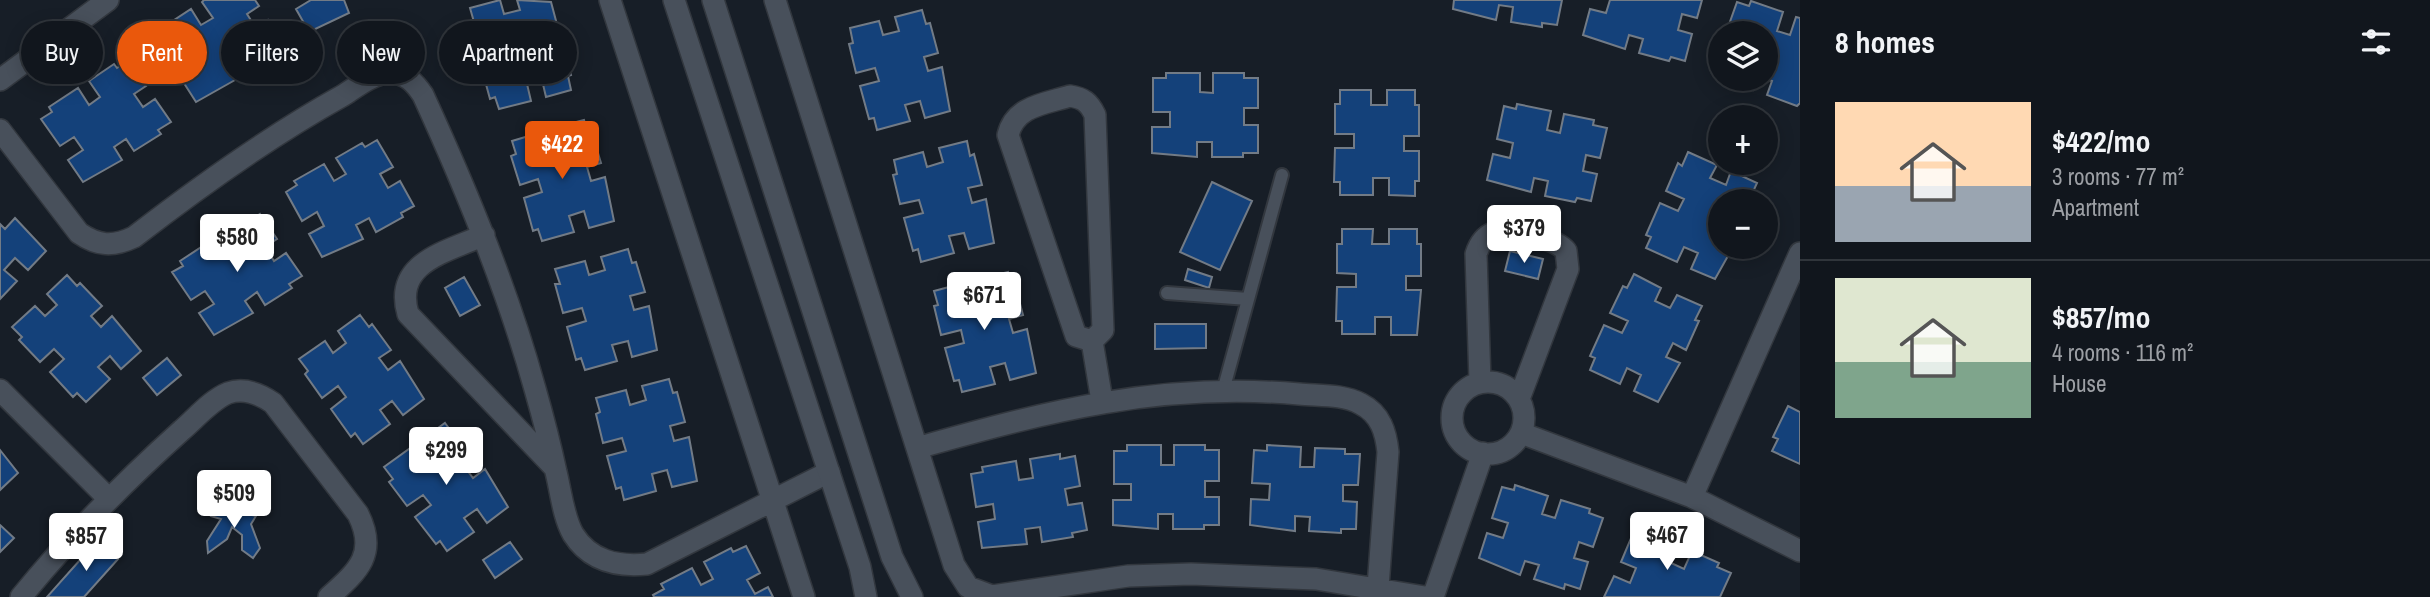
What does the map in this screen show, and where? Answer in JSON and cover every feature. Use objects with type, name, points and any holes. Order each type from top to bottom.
[{"type":"street","points":[[0,80],[108,0]]},
{"type":"street","points":[[610,0],[804,597]]},
{"type":"street","points":[[674,0],[860,567],[866,597]]},
{"type":"street","points":[[713,0],[892,557],[912,597]]},
{"type":"street","points":[[775,0],[959,577],[979,594],[992,596],[1079,582],[1191,574],[1316,579],[1378,587],[1425,597]]},
{"type":"street","points":[[0,130],[79,233],[92,241],[120,244],[134,237],[250,152],[311,113],[374,77],[388,73],[403,75],[415,83],[423,95],[484,235],[523,350],[572,532],[586,549],[604,561],[625,566],[647,564],[829,472]]},
{"type":"street","points":[[1070,96],[1081,98],[1090,104],[1095,115],[1103,330],[1092,341],[1076,336],[1008,135],[1015,117],[1023,111],[1070,96]]},
{"type":"street","points":[[1480,382],[1476,254],[1479,245],[1485,237],[1503,231],[1552,239],[1566,251],[1568,269],[1519,399],[1524,422],[1521,433],[1505,449],[1483,453],[1469,449],[1458,439],[1452,426],[1452,412],[1457,398],[1467,388],[1480,382],[1502,385],[1519,399]]},
{"type":"street","points":[[484,235],[426,262],[413,271],[406,284],[403,299],[408,314],[555,467]]},
{"type":"street","points":[[1692,497],[1800,253]]},
{"type":"street","points":[[1092,341],[1102,401]]},
{"type":"street","points":[[0,390],[109,499]]},
{"type":"street","points":[[21,597],[109,499],[215,401],[237,391],[260,394],[273,403],[358,514],[366,529],[367,545],[363,562],[354,575],[329,597]]},
{"type":"street","points":[[917,448],[1044,412],[1102,401],[1223,391],[1343,398],[1362,404],[1377,416],[1386,433],[1388,452],[1378,587]]},
{"type":"street","points":[[1521,433],[1692,497],[1800,551]]},
{"type":"street","points":[[1433,597],[1483,453]]},
{"type":"street","points":[[860,567],[892,557]]},
{"type":"lane","points":[[1223,391],[1282,175]]},
{"type":"lane","points":[[1167,293],[1248,299]]},
{"type":"building","points":[[255,0],[259,6],[247,14],[252,21],[221,21],[221,84],[228,84],[196,102],[185,84],[207,84],[207,22],[213,18],[202,2]]},
{"type":"building","points":[[311,0],[344,0],[349,13],[323,25],[323,21],[303,21],[296,9]]},
{"type":"building","points":[[500,0],[504,14],[520,10],[517,0],[551,2],[556,21],[474,21],[470,8]]},
{"type":"building","points":[[1454,0],[1562,0],[1557,25],[1542,23],[1542,27],[1511,22],[1513,7],[1499,5],[1496,20],[1453,9]]},
{"type":"building","points":[[1610,0],[1702,0],[1697,18],[1682,14],[1678,30],[1692,34],[1685,61],[1671,57],[1669,61],[1639,53],[1643,39],[1629,35],[1625,49],[1583,35],[1590,9],[1606,13]]},
{"type":"building","points":[[1751,1],[1783,12],[1778,28],[1778,21],[1730,21],[1737,2],[1749,6]]},
{"type":"building","points":[[191,9],[198,21],[173,21]]},
{"type":"building","points":[[922,10],[926,24],[930,23],[938,53],[924,57],[928,71],[942,67],[950,111],[925,118],[920,101],[905,105],[910,121],[877,130],[874,118],[869,119],[860,86],[879,81],[875,68],[856,73],[849,44],[853,43],[850,28],[879,21],[883,35],[899,31],[895,17]]},
{"type":"building","points":[[1796,17],[1800,18],[1800,103],[1797,106],[1767,95],[1768,91],[1778,91],[1778,31],[1790,35]]},
{"type":"building","points":[[114,64],[117,68],[117,84],[145,84],[146,86],[134,94],[143,107],[155,99],[171,122],[158,130],[161,134],[134,151],[126,139],[114,147],[122,160],[83,182],[68,160],[83,150],[74,137],[60,146],[41,119],[52,112],[49,107],[78,88],[89,105],[100,97],[91,84],[103,84],[103,71]]},
{"type":"building","points":[[1166,73],[1200,73],[1200,92],[1213,93],[1213,73],[1244,73],[1244,78],[1258,78],[1258,108],[1244,108],[1244,125],[1258,125],[1258,153],[1243,153],[1243,157],[1212,157],[1212,142],[1197,142],[1197,157],[1152,153],[1152,127],[1170,127],[1170,112],[1153,112],[1153,78],[1166,78]]},
{"type":"building","points":[[486,84],[527,84],[531,101],[499,109],[495,97],[490,99]]},
{"type":"building","points":[[543,84],[570,84],[571,90],[546,97]]},
{"type":"building","points":[[1340,90],[1371,90],[1371,105],[1387,105],[1387,90],[1415,90],[1415,105],[1419,105],[1419,136],[1404,136],[1404,151],[1419,151],[1419,181],[1415,181],[1415,196],[1389,195],[1389,178],[1373,178],[1373,195],[1340,195],[1340,182],[1334,182],[1335,148],[1354,148],[1354,134],[1335,134],[1335,104],[1340,104]]},
{"type":"building","points":[[1517,104],[1551,111],[1547,130],[1560,133],[1564,114],[1594,120],[1593,125],[1607,128],[1600,158],[1586,155],[1583,171],[1597,174],[1591,201],[1577,198],[1575,202],[1545,196],[1548,181],[1534,178],[1531,192],[1487,180],[1493,154],[1510,158],[1513,143],[1497,139],[1504,106],[1516,109]]},
{"type":"building","points":[[584,120],[588,134],[592,133],[601,163],[587,167],[591,181],[605,177],[614,221],[589,228],[584,211],[569,216],[574,232],[542,241],[538,229],[533,231],[524,198],[542,192],[538,179],[520,185],[511,156],[516,154],[512,141],[542,132],[545,146],[561,141],[557,127]]},
{"type":"building","points":[[377,140],[393,167],[380,174],[388,188],[400,181],[414,206],[401,213],[403,217],[376,232],[369,218],[356,225],[363,239],[322,257],[309,234],[324,226],[317,212],[302,221],[286,192],[297,185],[294,181],[324,164],[334,181],[346,174],[336,158],[362,143],[365,147]]},
{"type":"building","points":[[967,141],[970,156],[974,154],[982,185],[968,188],[972,203],[986,199],[994,243],[969,249],[964,233],[949,236],[954,253],[921,262],[918,249],[913,251],[904,218],[923,213],[919,200],[900,204],[893,175],[897,174],[894,160],[923,152],[927,167],[943,162],[939,148]]},
{"type":"building","points":[[1688,152],[1708,161],[1710,178],[1726,185],[1730,175],[1740,175],[1757,183],[1754,189],[1708,189],[1708,259],[1726,259],[1715,279],[1691,269],[1698,253],[1684,247],[1677,262],[1646,248],[1651,237],[1646,235],[1660,203],[1678,211],[1684,199],[1666,191],[1678,163],[1682,166]]},
{"type":"building","points":[[1212,182],[1252,201],[1220,270],[1180,252]]},
{"type":"building","points":[[260,214],[277,239],[265,247],[274,261],[286,253],[302,276],[289,284],[292,288],[265,305],[257,292],[245,301],[253,313],[214,335],[199,313],[214,304],[205,291],[191,300],[172,272],[183,266],[180,261],[209,242],[219,258],[230,251],[220,234],[245,218],[248,222]]},
{"type":"building","points":[[15,218],[46,251],[28,270],[15,258],[4,270],[17,281],[0,299],[0,224],[5,229]]},
{"type":"building","points":[[1342,229],[1373,229],[1372,244],[1389,244],[1389,229],[1417,229],[1417,244],[1421,244],[1421,276],[1406,276],[1406,290],[1421,290],[1417,335],[1391,335],[1391,317],[1375,317],[1375,334],[1342,334],[1342,321],[1336,321],[1337,287],[1356,287],[1356,274],[1337,273],[1337,244],[1342,244]]},
{"type":"building","points":[[628,249],[632,263],[636,262],[645,292],[630,296],[634,310],[649,306],[657,350],[632,357],[628,341],[612,345],[617,361],[585,370],[581,358],[576,360],[567,327],[586,321],[582,308],[563,313],[555,284],[560,284],[555,269],[585,261],[589,275],[605,270],[601,257]]},
{"type":"building","points":[[1510,251],[1543,259],[1538,279],[1505,271]]},
{"type":"building","points":[[1188,269],[1212,277],[1209,288],[1185,280]]},
{"type":"building","points":[[1008,272],[1011,286],[1015,285],[1023,315],[1009,319],[1013,333],[1027,329],[1036,373],[1010,380],[1005,363],[990,367],[995,384],[962,392],[959,380],[954,381],[945,348],[964,343],[961,330],[941,335],[934,306],[938,305],[934,291],[964,283],[968,297],[984,293],[980,279]]},
{"type":"building","points":[[1634,274],[1661,288],[1655,301],[1670,308],[1677,295],[1702,306],[1695,320],[1699,321],[1686,350],[1673,343],[1666,357],[1680,363],[1658,402],[1634,391],[1641,375],[1627,368],[1620,384],[1590,370],[1595,358],[1590,356],[1604,325],[1622,333],[1628,321],[1610,313],[1623,286],[1627,288]]},
{"type":"building","points":[[67,275],[77,286],[80,283],[102,306],[91,316],[101,327],[112,316],[141,351],[121,369],[110,356],[98,367],[110,379],[86,402],[77,393],[73,397],[50,372],[64,359],[54,349],[40,362],[19,340],[22,337],[12,327],[35,306],[45,316],[57,305],[47,294]]},
{"type":"building","points":[[464,277],[480,305],[460,316],[445,288]]},
{"type":"building","points":[[360,315],[369,327],[372,324],[391,350],[379,358],[388,370],[400,361],[424,399],[403,415],[392,401],[380,410],[390,424],[363,444],[355,433],[351,437],[331,409],[346,397],[338,386],[322,398],[305,374],[308,371],[299,359],[325,341],[333,353],[346,343],[338,331]]},
{"type":"building","points":[[1155,324],[1206,324],[1206,348],[1155,349]]},
{"type":"building","points":[[167,358],[181,375],[157,395],[143,378]]},
{"type":"building","points":[[669,379],[673,393],[677,392],[685,422],[670,426],[674,441],[689,437],[697,481],[672,487],[667,470],[652,474],[656,491],[624,500],[621,487],[616,489],[607,456],[626,451],[622,438],[603,443],[596,414],[600,412],[596,398],[626,390],[630,405],[646,400],[642,386]]},
{"type":"building","points":[[1788,406],[1800,412],[1800,464],[1772,451],[1778,439],[1773,437]]},
{"type":"building","points":[[445,423],[454,435],[457,432],[476,457],[464,466],[473,478],[485,469],[508,507],[487,523],[477,509],[464,518],[474,532],[447,551],[440,541],[436,544],[415,517],[431,505],[423,495],[407,506],[389,482],[393,479],[384,467],[409,449],[418,461],[431,451],[423,439]]},
{"type":"building","points":[[1127,445],[1161,445],[1161,465],[1174,465],[1174,445],[1205,445],[1205,450],[1219,450],[1219,481],[1205,481],[1205,497],[1219,497],[1219,525],[1204,525],[1204,529],[1173,529],[1173,514],[1158,514],[1158,529],[1113,525],[1113,500],[1131,500],[1131,484],[1114,484],[1114,451],[1127,451]]},
{"type":"building","points":[[1267,445],[1301,447],[1300,467],[1314,467],[1315,448],[1345,449],[1345,454],[1360,454],[1358,485],[1343,485],[1343,501],[1357,502],[1356,529],[1341,529],[1341,533],[1309,531],[1310,517],[1295,516],[1295,531],[1250,525],[1251,499],[1269,500],[1270,484],[1252,483],[1254,450],[1267,451]]},
{"type":"building","points":[[0,450],[18,473],[0,490]]},
{"type":"building","points":[[1060,454],[1060,459],[1075,456],[1080,486],[1065,489],[1068,505],[1082,503],[1087,530],[1072,533],[1073,537],[1042,542],[1040,527],[1025,529],[1027,544],[982,548],[978,522],[995,519],[993,504],[976,507],[971,474],[983,472],[982,467],[1016,461],[1019,480],[1033,478],[1030,459]]},
{"type":"building","points":[[1515,485],[1548,496],[1542,514],[1555,518],[1561,500],[1590,509],[1589,513],[1603,518],[1593,547],[1579,542],[1574,558],[1588,562],[1580,589],[1565,584],[1564,589],[1534,579],[1539,565],[1525,561],[1520,575],[1479,558],[1487,533],[1503,538],[1508,523],[1492,518],[1502,487],[1514,490]]},
{"type":"building","points":[[215,506],[256,516],[251,524],[260,548],[253,558],[242,550],[242,535],[232,527],[227,539],[208,553],[207,541],[221,519],[211,516]]},
{"type":"building","points":[[0,525],[14,538],[0,552]]},
{"type":"building","points":[[1634,531],[1646,536],[1648,531],[1679,545],[1671,563],[1684,569],[1692,551],[1719,563],[1717,567],[1731,573],[1720,597],[1604,597],[1614,576],[1630,583],[1636,568],[1621,562]]},
{"type":"building","points":[[97,541],[118,559],[84,597],[47,597]]},
{"type":"building","points":[[510,542],[522,559],[495,578],[483,560]]},
{"type":"building","points":[[746,546],[760,573],[747,580],[755,594],[768,587],[773,597],[654,597],[653,595],[664,589],[661,584],[692,568],[701,585],[713,579],[704,562],[731,548],[733,552]]}]
